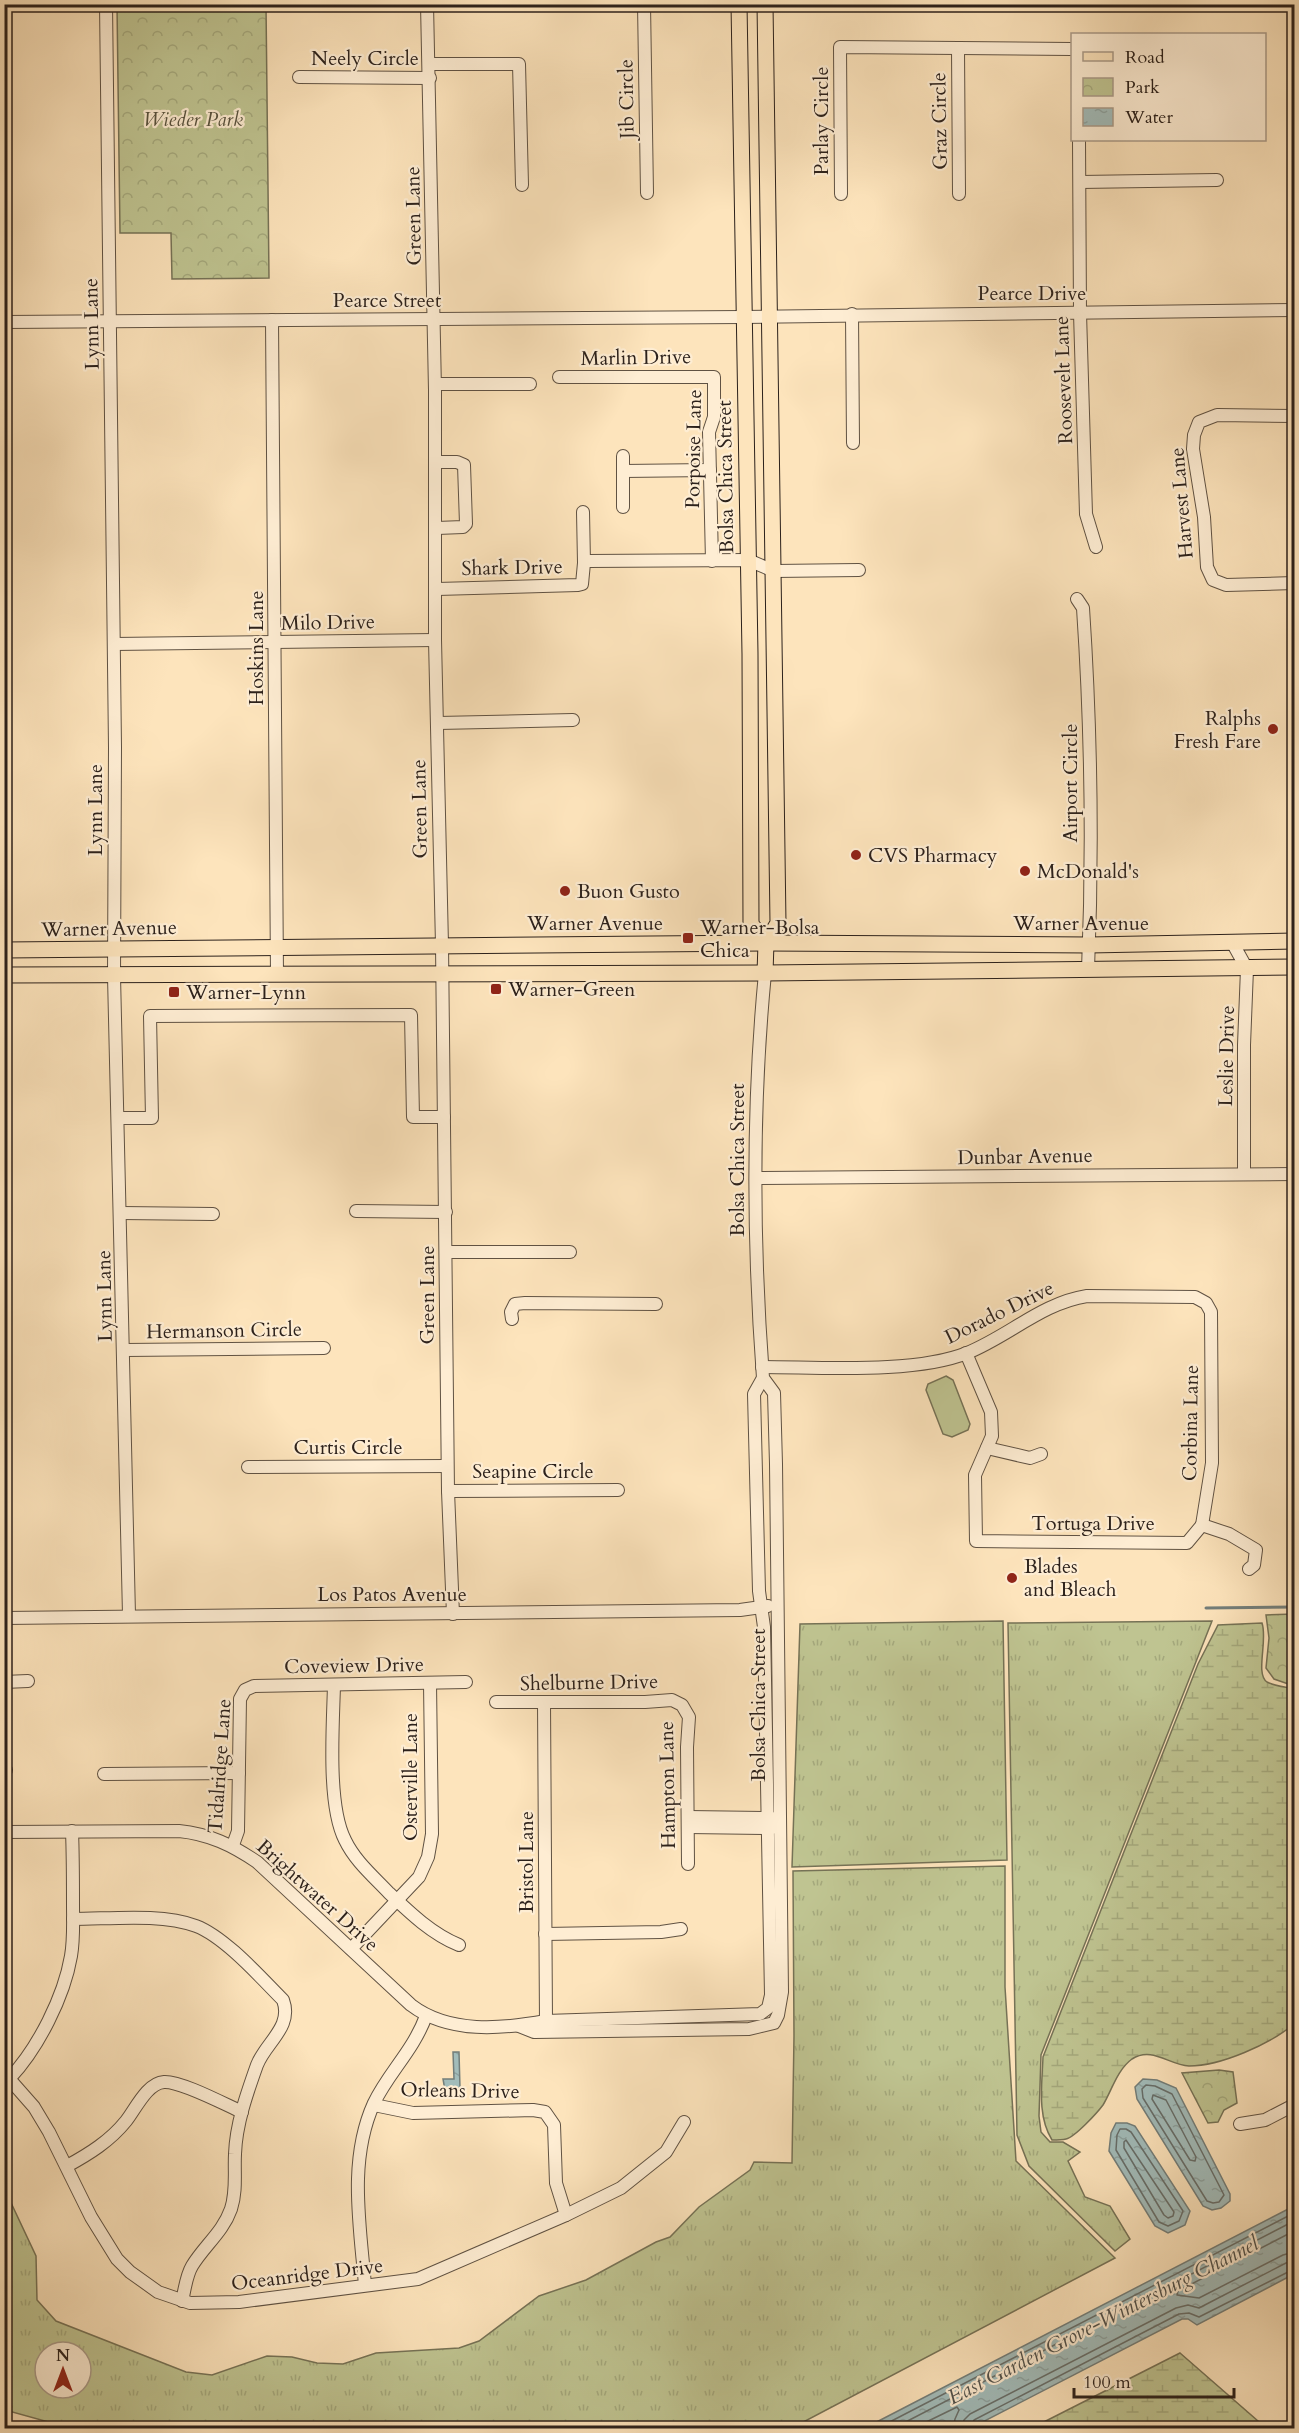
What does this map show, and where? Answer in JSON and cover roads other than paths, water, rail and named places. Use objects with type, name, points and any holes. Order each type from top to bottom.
[{"type":"main road","name":"Bolsa Chica Street","points":[[739,4],[751,924],[766,943]]},
{"type":"main road","name":"Bolsa Chica Street","points":[[765,4],[778,923],[766,943],[765,973]]},
{"type":"main road","points":[[750,713],[776,713]]},
{"type":"main road","name":"Warner Avenue","points":[[4,950],[766,943],[1089,945],[1294,941]]},
{"type":"main road","points":[[4,975],[765,973],[1294,967]]},
{"type":"street","name":"Lynn Lane","points":[[106,4],[114,644],[114,976],[125,1350],[129,1615]]},
{"type":"street","name":"Green Lane","points":[[428,4],[437,528],[435,640],[446,1212],[447,1466],[453,1614]]},
{"type":"street","name":"Jib Circle","points":[[644,4],[647,193]]},
{"type":"street","name":"Parlay Circle","points":[[841,194],[840,47],[958,48]]},
{"type":"street","points":[[958,48],[1071,49]]},
{"type":"street","name":"Graz Circle","points":[[958,48],[959,194]]},
{"type":"street","points":[[430,64],[519,64],[522,185]]},
{"type":"street","name":"Neely Circle","points":[[299,77],[430,78]]},
{"type":"street","name":"Roosevelt Lane","points":[[1079,141],[1080,312],[1086,514],[1096,547]]},
{"type":"street","points":[[1080,182],[1217,180]]},
{"type":"street","name":"Pearce Drive","points":[[769,317],[1294,309]]},
{"type":"street","points":[[852,314],[853,443]]},
{"type":"street","name":"Pearce Street","points":[[4,322],[769,317]]},
{"type":"street","name":"Hoskins Lane","points":[[272,320],[277,975]]},
{"type":"street","name":"Marlin Drive","points":[[560,377],[713,375]]},
{"type":"street","name":"Porpoise Lane","points":[[711,561],[709,432],[714,417],[713,375]]},
{"type":"street","points":[[435,384],[530,384]]},
{"type":"street","name":"Harvest Lane","points":[[1294,416],[1217,415],[1199,422],[1194,435],[1193,449],[1204,517],[1206,567],[1213,580],[1226,585],[1294,584]]},
{"type":"street","points":[[623,456],[623,507]]},
{"type":"street","points":[[436,462],[460,462],[464,465],[466,512],[466,524],[463,527],[437,528]]},
{"type":"street","points":[[622,471],[710,470]]},
{"type":"street","points":[[583,512],[584,563]]},
{"type":"street","name":"Shark Drive","points":[[437,588],[578,585],[584,580],[584,563],[588,561],[748,561]]},
{"type":"street","points":[[748,561],[774,571],[859,570]]},
{"type":"street","name":"Airport Circle","points":[[1077,599],[1083,608],[1088,685],[1090,762],[1088,970]]},
{"type":"street","name":"Milo Drive","points":[[114,644],[435,640]]},
{"type":"street","points":[[438,723],[573,720]]},
{"type":"street","points":[[1232,942],[1247,969]]},
{"type":"street","name":"Leslie Drive","points":[[1244,1174],[1244,1045],[1247,969]]},
{"type":"street","name":"Bolsa Chica Street","points":[[763,2027],[774,2022],[778,2015],[782,1992],[764,1627],[761,1607],[754,1394],[762,1373],[756,1178],[759,1038],[765,973]]},
{"type":"street","points":[[119,1118],[152,1118],[150,1016],[411,1015],[413,1117],[444,1117]]},
{"type":"street","name":"Dunbar Avenue","points":[[756,1178],[1294,1174]]},
{"type":"street","points":[[356,1211],[446,1212]]},
{"type":"street","points":[[121,1213],[213,1214]]},
{"type":"street","points":[[446,1252],[570,1252]]},
{"type":"street","name":"Dorado Drive","points":[[762,1373],[934,1363],[966,1353],[993,1341],[1051,1306],[1087,1296],[1188,1295],[1201,1300],[1211,1312]]},
{"type":"street","points":[[512,1319],[511,1312],[515,1304],[656,1304]]},
{"type":"street","name":"Corbina Lane","points":[[1202,1526],[1212,1462],[1211,1312]]},
{"type":"street","name":"Hermanson Circle","points":[[125,1350],[324,1348]]},
{"type":"street","points":[[966,1353],[991,1412],[992,1436],[987,1448],[1030,1458],[1041,1454]]},
{"type":"street","name":"Bolsa Chica Street","points":[[748,2015],[760,2014],[768,2008],[771,2000],[778,1603],[774,1393],[762,1373]]},
{"type":"street","name":"Tortuga Drive","points":[[987,1448],[975,1475],[976,1541],[1187,1543],[1202,1526]]},
{"type":"street","name":"Curtis Circle","points":[[248,1467],[447,1466]]},
{"type":"street","name":"Seapine Circle","points":[[448,1491],[618,1490]]},
{"type":"street","points":[[1202,1526],[1229,1534],[1256,1550],[1254,1565],[1249,1569]]},
{"type":"street","name":"Los Patos Avenue","points":[[4,1618],[740,1610],[778,1603]]},
{"type":"street","points":[[4,1682],[28,1681]]},
{"type":"street","name":"Coveview Drive","points":[[245,1690],[254,1686],[465,1682]]},
{"type":"street","name":"Osterville Lane","points":[[351,1949],[419,1877],[430,1846],[432,1818],[430,1683]]},
{"type":"street","points":[[334,1685],[334,1800],[337,1822],[345,1842],[359,1862],[397,1901],[440,1937],[459,1945]]},
{"type":"street","name":"Tidalridge Lane","points":[[233,1845],[238,1831],[240,1699],[245,1690]]},
{"type":"street","name":"Shelburne Drive","points":[[496,1702],[672,1700],[682,1705]]},
{"type":"street","name":"Bristol Lane","points":[[544,1702],[546,2021]]},
{"type":"street","name":"Hampton Lane","points":[[682,1705],[689,1717],[688,1864]]},
{"type":"street","points":[[104,1774],[239,1773]]},
{"type":"street","points":[[688,1822],[773,1823]]},
{"type":"street","points":[[7,2076],[21,2066],[33,2047],[59,1997],[72,1953],[72,1831]]},
{"type":"street","name":"Brightwater Drive","points":[[4,1832],[179,1831],[202,1834],[233,1845],[257,1862],[426,2016],[440,2022],[465,2026],[518,2026],[546,2021],[748,2015]]},
{"type":"street","points":[[73,1919],[159,1919],[196,1926],[212,1934],[226,1945],[268,1985],[283,2000],[287,2014],[281,2028],[260,2060],[242,2112],[235,2153],[234,2192],[231,2208],[222,2228],[191,2269],[182,2301]]},
{"type":"street","points":[[545,1934],[661,1932],[681,1929]]},
{"type":"street","points":[[365,2285],[357,2186],[362,2144],[374,2105],[416,2040],[426,2016]]},
{"type":"street","name":"Brightwater Drive","points":[[518,2026],[534,2032],[763,2027]]},
{"type":"street","name":"Oceanridge Drive","points":[[7,2076],[34,2107],[67,2166],[91,2217],[117,2259],[142,2282],[158,2292],[182,2301],[239,2302],[417,2279],[566,2215],[621,2188],[666,2152],[684,2122]]},
{"type":"street","points":[[67,2166],[94,2151],[111,2136],[125,2123],[153,2086],[162,2082],[181,2086],[242,2112]]},
{"type":"street","name":"Orleans Drive","points":[[374,2105],[413,2113],[533,2110],[545,2112],[554,2125],[556,2183],[566,2215]]},
{"type":"street","points":[[1240,2124],[1265,2120],[1294,2105]]},
{"type":"water","points":[[453,2052],[459,2052],[460,2088],[455,2088],[455,2096],[446,2096],[443,2079],[454,2079]]},
{"type":"water","points":[[1143,2079],[1157,2080],[1176,2088],[1230,2194],[1230,2201],[1221,2208],[1212,2210],[1203,2206],[1137,2099],[1135,2087]]},
{"type":"water","points":[[1116,2123],[1135,2126],[1190,2211],[1185,2225],[1168,2233],[1155,2226],[1109,2151],[1111,2133]]},
{"type":"water","name":"East Garden Grove-Wintersburg Channel","points":[[1294,2206],[1294,2274],[1197,2325],[1188,2319],[1182,2319],[971,2428],[865,2428]]},
{"type":"waterway","points":[[1206,1608],[1294,1607]]},
{"type":"place","name":"Ralphs Fresh Fare","points":[[1273,729]]},
{"type":"place","name":"CVS Pharmacy","points":[[856,855]]},
{"type":"place","name":"McDonald's","points":[[1025,871]]},
{"type":"place","name":"Buon Gusto","points":[[565,891]]},
{"type":"place","name":"Warner-Bolsa Chica","points":[[688,938]]},
{"type":"place","name":"Warner-Green","points":[[496,989]]},
{"type":"place","name":"Warner-Lynn","points":[[174,992]]},
{"type":"place","name":"Blades and Bleach","points":[[1012,1578]]},
{"type":"park label","name":"Wieder Park","points":[[193,119]]}]
